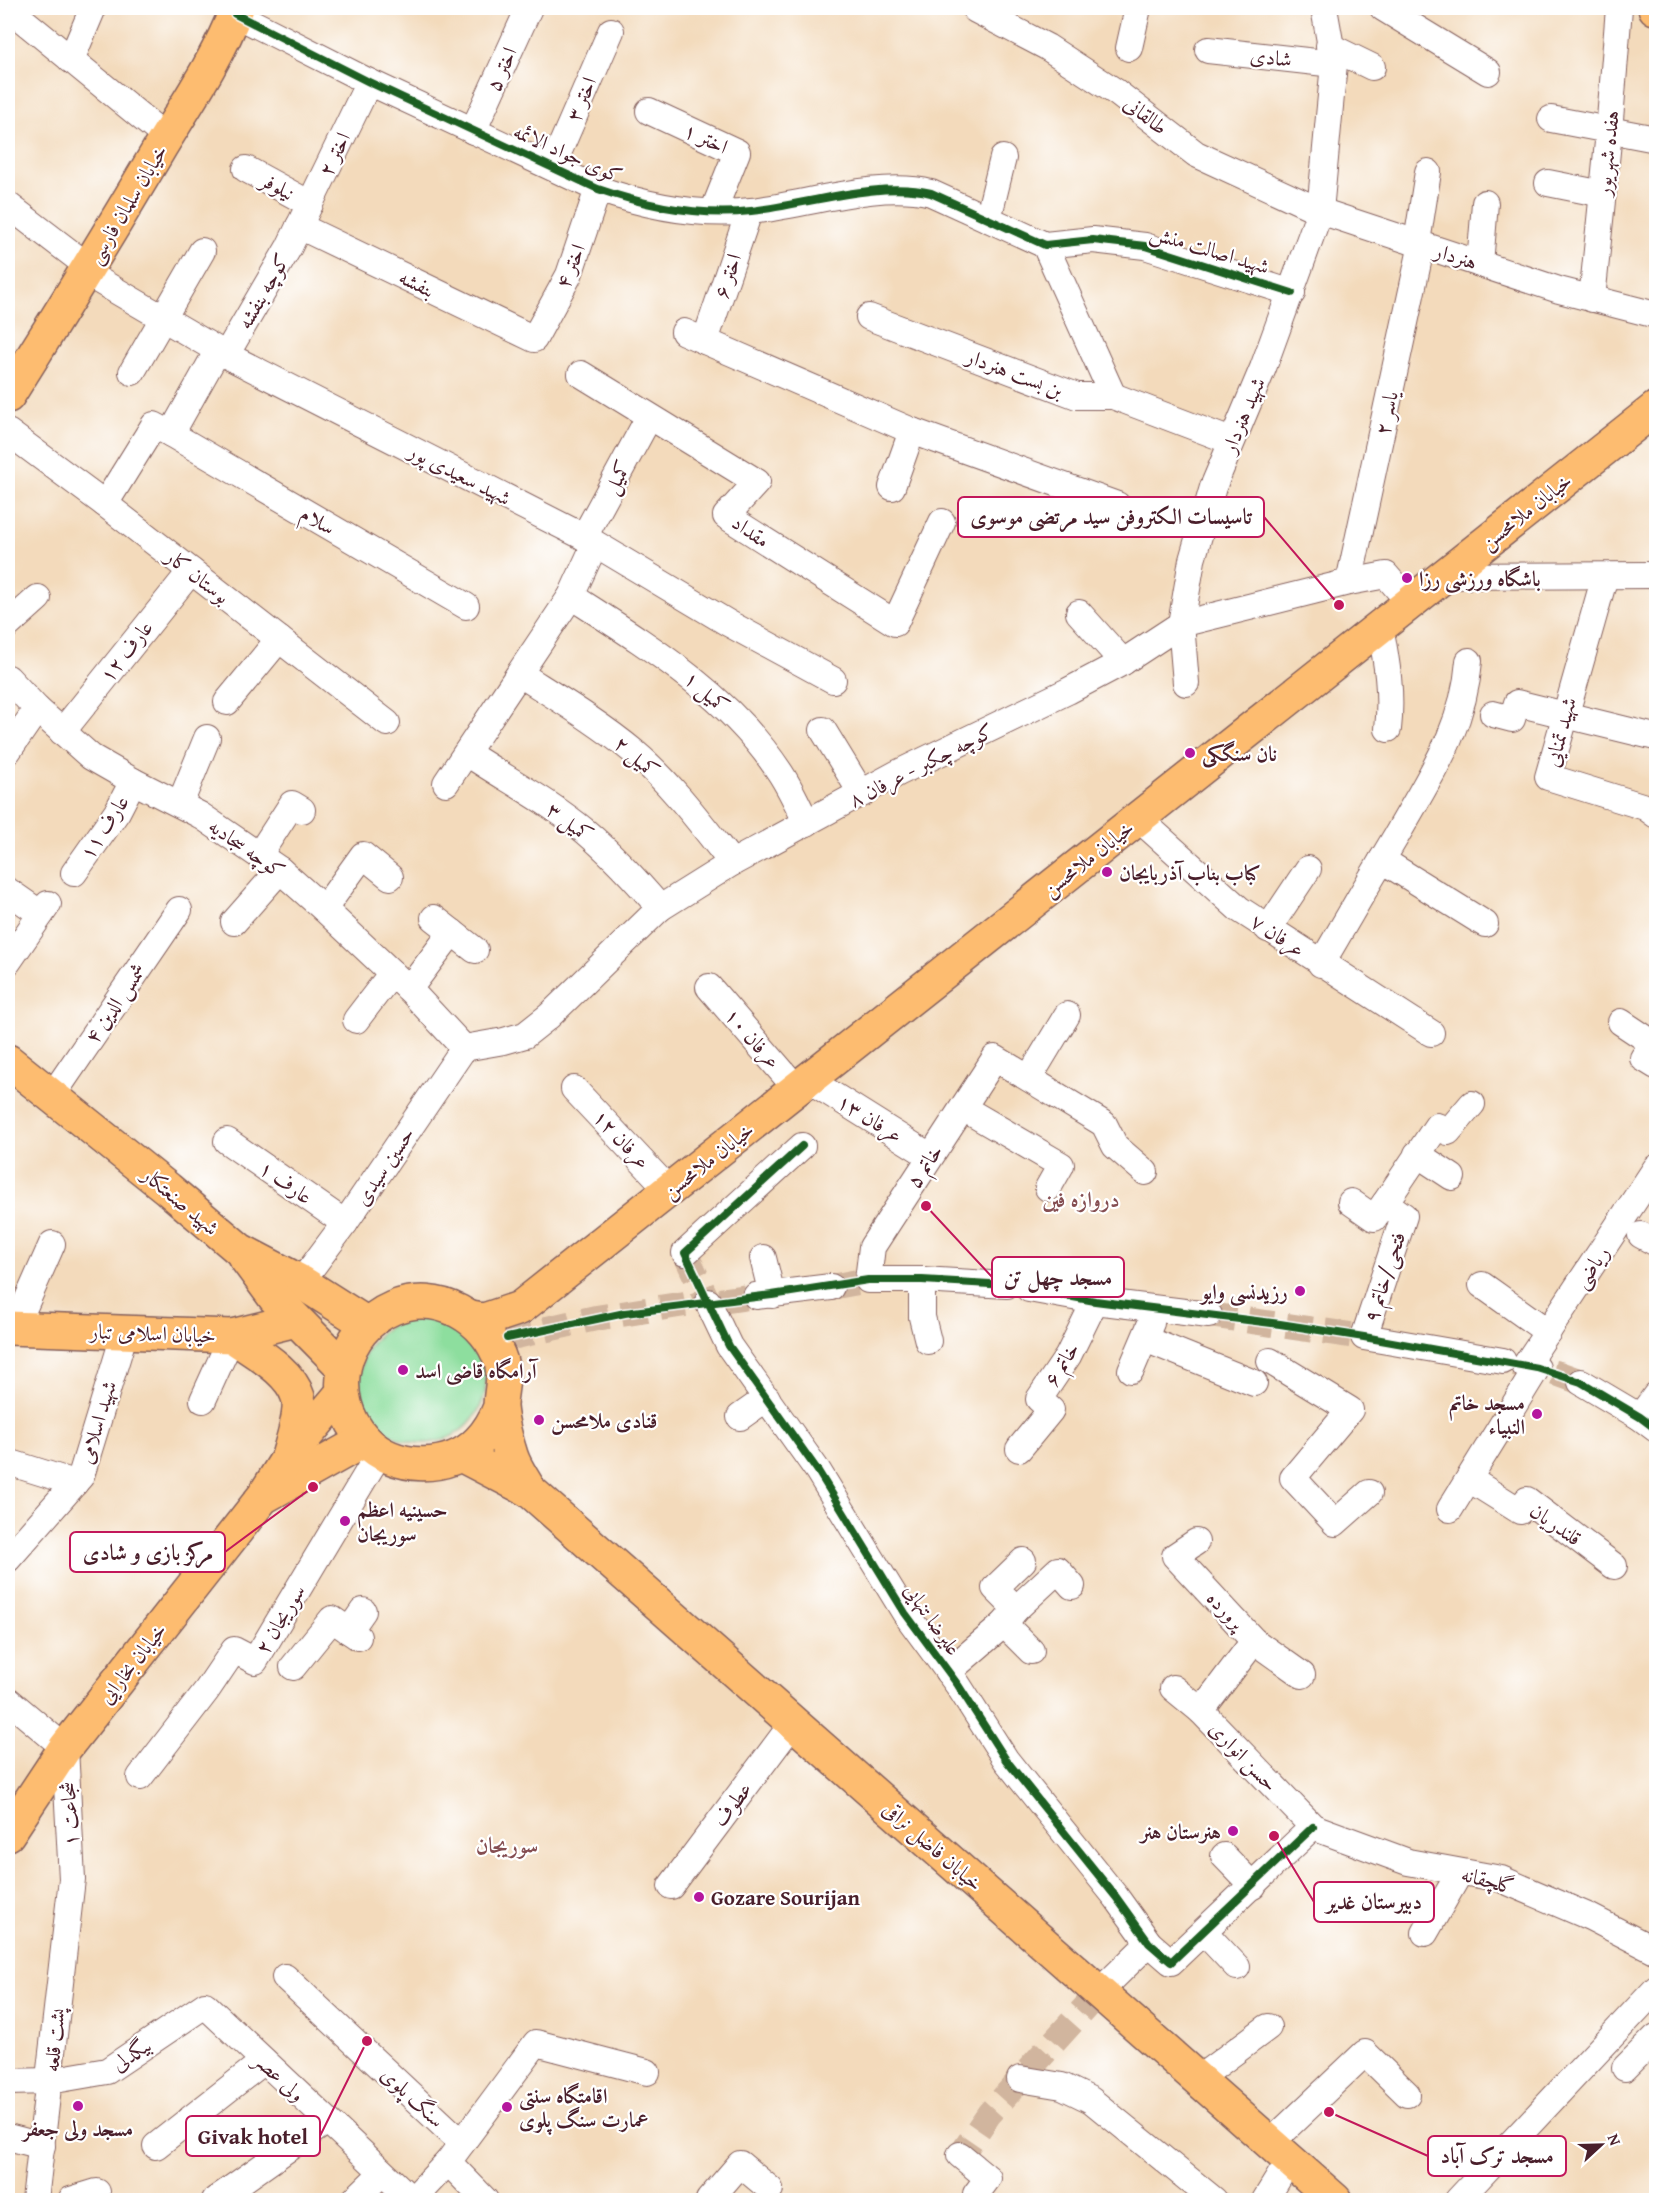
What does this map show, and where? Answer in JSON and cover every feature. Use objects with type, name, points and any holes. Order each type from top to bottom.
[{"type":"main road","name":"خیابان سلمان فارسی","points":[[8,396],[88,270],[167,138],[208,68],[236,11]]},
{"type":"main road","name":"خیابان ملامحسن","points":[[520,1308],[1656,408]]},
{"type":"main road","name":"شهید صنعتکار","points":[[8,1061],[168,1189],[240,1250],[301,1282],[367,1324]]},
{"type":"main road","points":[[240,1250],[275,1298],[296,1320],[343,1380]]},
{"type":"main road","points":[[418,1302],[437,1303],[455,1308],[471,1318],[490,1338],[501,1363],[504,1385],[500,1407],[492,1426],[478,1443],[460,1455],[440,1462],[419,1464],[398,1460],[372,1446],[350,1418],[343,1380],[355,1339],[367,1324],[391,1309],[418,1302]]},
{"type":"main road","points":[[471,1318],[484,1320],[520,1308]]},
{"type":"main road","points":[[501,1363],[507,1338],[520,1308]]},
{"type":"main road","name":"خیابان اسلامی تبار","points":[[11,1328],[232,1336],[296,1320]]},
{"type":"main road","points":[[232,1336],[285,1377],[298,1398],[289,1456]]},
{"type":"main road","name":"خیابان بخارایی","points":[[8,1834],[65,1748],[263,1497],[343,1380]]},
{"type":"main road","points":[[500,1407],[511,1457],[530,1491]]},
{"type":"main road","name":"خیابان بخارایی","points":[[263,1497],[372,1446]]},
{"type":"main road","points":[[460,1455],[530,1491]]},
{"type":"main road","name":"خیابان فاضل نراقی","points":[[530,1491],[1335,2200]]},
{"type":"street","points":[[8,8],[167,138]]},
{"type":"street","points":[[71,60],[93,8]]},
{"type":"street","name":"اختر ۵","points":[[473,131],[529,8]]},
{"type":"street","points":[[1129,48],[1138,8]]},
{"type":"street","name":"شهید هنردار","points":[[1186,683],[1181,624],[1192,560],[1213,487],[1263,368],[1320,211],[1331,55],[1324,8]]},
{"type":"street","points":[[1383,8],[1488,72]]},
{"type":"street","name":"هفده شهریور","points":[[1592,299],[1619,8]]},
{"type":"street","name":"طالقانی","points":[[976,10],[1047,47],[1116,92],[1196,154],[1320,211]]},
{"type":"street","name":"کوی جواد الائمه","points":[[236,11],[369,82],[473,131],[598,189],[655,206],[689,212],[749,212],[886,190],[909,190],[931,194],[1045,245]]},
{"type":"street","name":"اختر ۳","points":[[552,167],[611,31]]},
{"type":"street","name":"شادی","points":[[1208,50],[1331,55],[1372,67]]},
{"type":"street","name":"اختر ۲","points":[[305,215],[369,82]]},
{"type":"street","name":"اختر ۱","points":[[649,111],[737,152],[713,212]]},
{"type":"street","points":[[1551,119],[1609,132],[1656,139]]},
{"type":"street","points":[[988,219],[1003,158]]},
{"type":"street","name":"نیلوفر","points":[[246,169],[305,215]]},
{"type":"street","name":"یاسر ۲","points":[[1349,582],[1419,243],[1428,172]]},
{"type":"street","points":[[1548,183],[1603,194]]},
{"type":"street","name":"اختر ۴","points":[[534,339],[569,275],[598,189]]},
{"type":"street","points":[[1480,264],[1485,203]]},
{"type":"street","name":"شهید سعیدی پور","points":[[8,205],[88,270],[164,319],[222,352],[589,541],[728,623],[832,680]]},
{"type":"street","name":"هنردار","points":[[1320,211],[1592,299],[1656,315]]},
{"type":"street","name":"اختر ۶","points":[[749,212],[695,336],[912,431]]},
{"type":"street","name":"بنفشه","points":[[305,215],[534,339]]},
{"type":"street","name":"کوچه بنفشه","points":[[171,434],[289,247],[305,215]]},
{"type":"street","name":"شهید اصالت منش","points":[[1045,245],[1093,240],[1145,246],[1292,293]]},
{"type":"street","points":[[1045,245],[1113,396]]},
{"type":"street","points":[[132,372],[202,250]]},
{"type":"street","name":"بن بست هنردار","points":[[869,317],[1077,396],[1113,396],[1231,441]]},
{"type":"street","name":"مقداد","points":[[581,374],[757,482],[726,516],[895,623],[942,522]]},
{"type":"street","name":"کمیل","points":[[446,783],[571,596],[589,541],[650,417]]},
{"type":"street","points":[[105,504],[154,425],[171,434]]},
{"type":"street","points":[[892,487],[912,431],[1117,505]]},
{"type":"street","name":"بوستان کار","points":[[8,432],[105,504],[387,723]]},
{"type":"street","name":"سلام","points":[[171,434],[466,606]]},
{"type":"street","name":"عارف ۱۲","points":[[62,732],[191,571]]},
{"type":"street","name":"کوچه چکبر - عرفان ۸","points":[[464,1048],[525,1035],[544,1020],[660,908],[732,863],[898,773],[1068,692],[1123,662],[1181,624],[1386,574],[1410,603]]},
{"type":"street","points":[[1444,576],[1656,575]]},
{"type":"street","name":"شهید تمنایی","points":[[1605,576],[1548,777],[1645,807],[1656,815]]},
{"type":"street","name":"کمیل ۱","points":[[571,596],[686,673],[735,718],[759,743],[780,772],[807,823]]},
{"type":"street","points":[[8,625],[38,598]]},
{"type":"street","points":[[1079,613],[1123,662]]},
{"type":"street","points":[[1380,627],[1389,674],[1391,705],[1388,729]]},
{"type":"street","points":[[227,702],[279,639]]},
{"type":"street","points":[[1321,964],[1443,755],[1453,733],[1467,685],[1469,661]]},
{"type":"street","name":"کمیل ۲","points":[[520,674],[608,731],[637,754],[670,786],[732,863]]},
{"type":"street","name":"کوچه سجادیه","points":[[8,678],[37,709],[91,757],[180,804],[280,870],[400,981],[464,1048]]},
{"type":"street","points":[[1493,714],[1512,719],[1517,703],[1654,737]]},
{"type":"street","points":[[8,751],[37,709]]},
{"type":"street","points":[[823,730],[862,794]]},
{"type":"street","points":[[180,804],[207,738]]},
{"type":"street","name":"کمیل ۳","points":[[467,753],[584,831],[622,864],[660,908]]},
{"type":"street","name":"عارف ۱۱","points":[[74,873],[117,812],[133,781]]},
{"type":"street","points":[[259,855],[297,807]]},
{"type":"street","name":"عرفان ۷","points":[[1138,819],[1213,888],[1268,929],[1431,1033]]},
{"type":"street","points":[[324,909],[363,855],[390,877]]},
{"type":"street","points":[[1382,860],[1485,924]]},
{"type":"street","points":[[1268,929],[1308,869]]},
{"type":"street","points":[[234,922],[280,870]]},
{"type":"street","points":[[8,891],[45,909],[8,962]]},
{"type":"street","name":"شمس الدین ۴","points":[[52,1096],[179,910]]},
{"type":"street","points":[[356,1020],[400,981],[443,925],[475,950]]},
{"type":"street","name":"عرفان ۱۰","points":[[710,987],[803,1084]]},
{"type":"street","points":[[1067,1015],[1029,1078],[1104,1124],[1116,1146],[1145,1172]]},
{"type":"street","points":[[1621,1022],[1654,1044],[1643,1058],[1656,1066]]},
{"type":"street","name":"حسین سیدی","points":[[301,1282],[345,1223],[464,1048]]},
{"type":"street","name":"خاتم ۵","points":[[921,1280],[868,1280],[872,1247],[995,1058],[1029,1078]]},
{"type":"street","name":"عرفان ۱۳","points":[[803,1084],[930,1156]]},
{"type":"street","name":"عرفان ۱۲","points":[[574,1089],[669,1190]]},
{"type":"street","points":[[1385,1203],[1437,1126],[1448,1132],[1472,1104]]},
{"type":"street","points":[[963,1108],[1061,1166],[1048,1188]]},
{"type":"street","name":"عارف ۱","points":[[227,1141],[345,1223]]},
{"type":"street","points":[[685,1253],[802,1146]]},
{"type":"street","points":[[1417,1154],[1452,1177]]},
{"type":"street","name":"ریاضی","points":[[1450,1509],[1469,1479],[1522,1365],[1548,1332],[1656,1168]]},
{"type":"street","name":"فتحی/خاتم ۹","points":[[1351,1203],[1374,1218],[1385,1203],[1404,1216],[1364,1337],[1522,1365]]},
{"type":"street","points":[[11,1328],[52,1244]]},
{"type":"street","points":[[763,1258],[764,1295],[831,1287]]},
{"type":"street","points":[[928,1341],[921,1311],[921,1280],[1018,1287],[1095,1301],[1209,1315]]},
{"type":"street","points":[[1482,1285],[1548,1332]]},
{"type":"street","name":"خاتم ۶","points":[[1019,1449],[1051,1410],[1039,1399],[1068,1356],[1095,1301]]},
{"type":"street","name":"علیرضا تنهایی","points":[[704,1302],[729,1346],[818,1471],[905,1613],[948,1672],[1006,1760],[1116,1897],[1149,1943],[1171,1962],[1204,1932]]},
{"type":"street","points":[[1131,1370],[1157,1309]]},
{"type":"street","name":"شهید اسلامی","points":[[8,1559],[81,1476],[125,1332]]},
{"type":"street","points":[[203,1400],[232,1336]]},
{"type":"street","points":[[1146,1339],[1254,1383]]},
{"type":"street","points":[[1270,1360],[1350,1410],[1293,1478],[1335,1523],[1369,1493]]},
{"type":"street","points":[[1581,1382],[1648,1423],[1656,1395]]},
{"type":"street","points":[[741,1417],[767,1398]]},
{"type":"street","name":"سوریجان ۲","points":[[140,1778],[207,1690],[234,1650],[255,1661],[372,1446]]},
{"type":"street","points":[[8,1462],[75,1483]]},
{"type":"street","name":"قلندریان","points":[[1469,1479],[1520,1511],[1527,1500],[1614,1566]]},
{"type":"street","name":"پرورده","points":[[1196,1542],[1175,1556],[1254,1641],[1302,1675]]},
{"type":"street","points":[[1023,1561],[995,1588],[1031,1651]]},
{"type":"street","points":[[948,1672],[1010,1617],[1058,1570],[1072,1586]]},
{"type":"street","points":[[293,1667],[332,1619],[357,1626]]},
{"type":"street","points":[[1201,1711],[1254,1641]]},
{"type":"street","name":"حسن انواری","points":[[1173,1688],[1201,1711],[1313,1827]]},
{"type":"street","points":[[8,1704],[65,1748]]},
{"type":"street","name":"عطوف","points":[[671,1886],[793,1723]]},
{"type":"street","name":"شجاعت ۱","points":[[65,1748],[72,1879]]},
{"type":"street","points":[[1237,1967],[1204,1932],[1313,1827]]},
{"type":"street","name":"گلچقانه","points":[[1313,1827],[1408,1862],[1501,1879],[1590,1917],[1656,1951]]},
{"type":"street","points":[[1224,1856],[1253,1886]]},
{"type":"street","points":[[1425,1933],[1460,1872]]},
{"type":"street","name":"پشت قلعه","points":[[35,2200],[72,1879]]},
{"type":"street","points":[[1099,1992],[1149,1943]]},
{"type":"street","name":"سنگ پلوی","points":[[285,1977],[455,2153],[485,2200]]},
{"type":"street","name":"بیگدلی","points":[[8,2082],[49,2081],[107,2072],[205,2005]]},
{"type":"street","name":"ولی عصر","points":[[205,2005],[412,2200]]},
{"type":"street","points":[[1625,2068],[1653,2025]]},
{"type":"street","points":[[1458,2200],[1653,2025]]},
{"type":"street","points":[[1198,2079],[1268,2027]]},
{"type":"street","points":[[412,2200],[455,2153],[536,2043],[647,2072]]},
{"type":"street","points":[[1265,2200],[1280,2152],[1365,2053],[1407,2094]]},
{"type":"street","points":[[156,2146],[264,2061]]},
{"type":"street","points":[[1020,2079],[1062,2086],[1091,2100],[1214,2200]]},
{"type":"street","points":[[215,2200],[327,2121]]},
{"type":"street","points":[[8,2137],[42,2146]]},
{"type":"street","points":[[960,2155],[988,2178],[976,2194]]},
{"type":"street","points":[[709,2200],[740,2164],[770,2189]]},
{"type":"street","points":[[354,2200],[382,2173]]},
{"type":"street","points":[[71,2200],[97,2192]]},
{"type":"green space","points":[[423,1317],[447,1322],[467,1336],[481,1356],[486,1380],[481,1404],[467,1424],[447,1438],[423,1443],[399,1438],[379,1424],[365,1404],[360,1380],[365,1356],[379,1336],[399,1322]]},
{"type":"tunnel","points":[[685,1253],[708,1302]]},
{"type":"tunnel","points":[[831,1287],[868,1280]]},
{"type":"tunnel","points":[[720,1301],[756,1296]]},
{"type":"tunnel","points":[[507,1338],[596,1318],[685,1304]]},
{"type":"tunnel","points":[[1209,1315],[1364,1337]]},
{"type":"tunnel","points":[[1515,1364],[1559,1374],[1581,1382]]},
{"type":"tunnel","points":[[956,2162],[989,2114],[1099,1992]]},
{"type":"cycle path","points":[[235,14],[369,82],[598,189],[635,200],[673,209],[732,212],[772,208],[865,191],[911,190],[931,193],[1045,245],[1093,240],[1145,246],[1292,293]]},
{"type":"cycle path","points":[[802,1146],[685,1253],[729,1346],[818,1471],[905,1613],[958,1685],[1006,1760],[1116,1897],[1149,1943],[1171,1962],[1313,1827]]},
{"type":"cycle path","points":[[507,1338],[625,1313],[772,1295],[868,1280],[922,1280],[1007,1285],[1095,1301],[1364,1337],[1537,1368],[1581,1382],[1656,1429]]},
{"type":"place","name":"باشگاه ورزشی رزا","points":[[1407,578]]},
{"type":"place","name":"تاسیسات الکتروفن سید مرتضی موسوی","points":[[1339,605]]},
{"type":"place","name":"نان سنگکی","points":[[1190,753]]},
{"type":"place","name":"کباب بناب آذربایجان","points":[[1107,872]]},
{"type":"place","name":"مسجد چهل تن","points":[[926,1206]]},
{"type":"place","name":"رزیدنسی وایو","points":[[1300,1291]]},
{"type":"place","name":"آرامگاه قاضی اسد","points":[[403,1370]]},
{"type":"place","name":"مسجد خاتم النبیاء","points":[[1537,1414]]},
{"type":"place","name":"قنادی ملامحسن","points":[[539,1420]]},
{"type":"place","name":"مرکز بازی و شادی","points":[[313,1487]]},
{"type":"place","name":"حسینیه اعظم سوریجان","points":[[345,1521]]},
{"type":"place","name":"هنرستان هنر","points":[[1233,1831]]},
{"type":"place","name":"دبیرستان غدیر","points":[[1274,1836]]},
{"type":"place","name":"Gozare Sourijan","points":[[699,1897]]},
{"type":"place","name":"Givak hotel","points":[[367,2041]]},
{"type":"place","name":"مسجد ولی جعفر","points":[[78,2106]]},
{"type":"place","name":"اقامتگاه سنتی عمارت سنگ پلوی","points":[[507,2107]]},
{"type":"place","name":"مسجد ترک آباد","points":[[1329,2112]]},
{"type":"district","name":"دروازه فین","points":[[1081,1199]]},
{"type":"district","name":"سوریجان","points":[[507,1845]]}]
